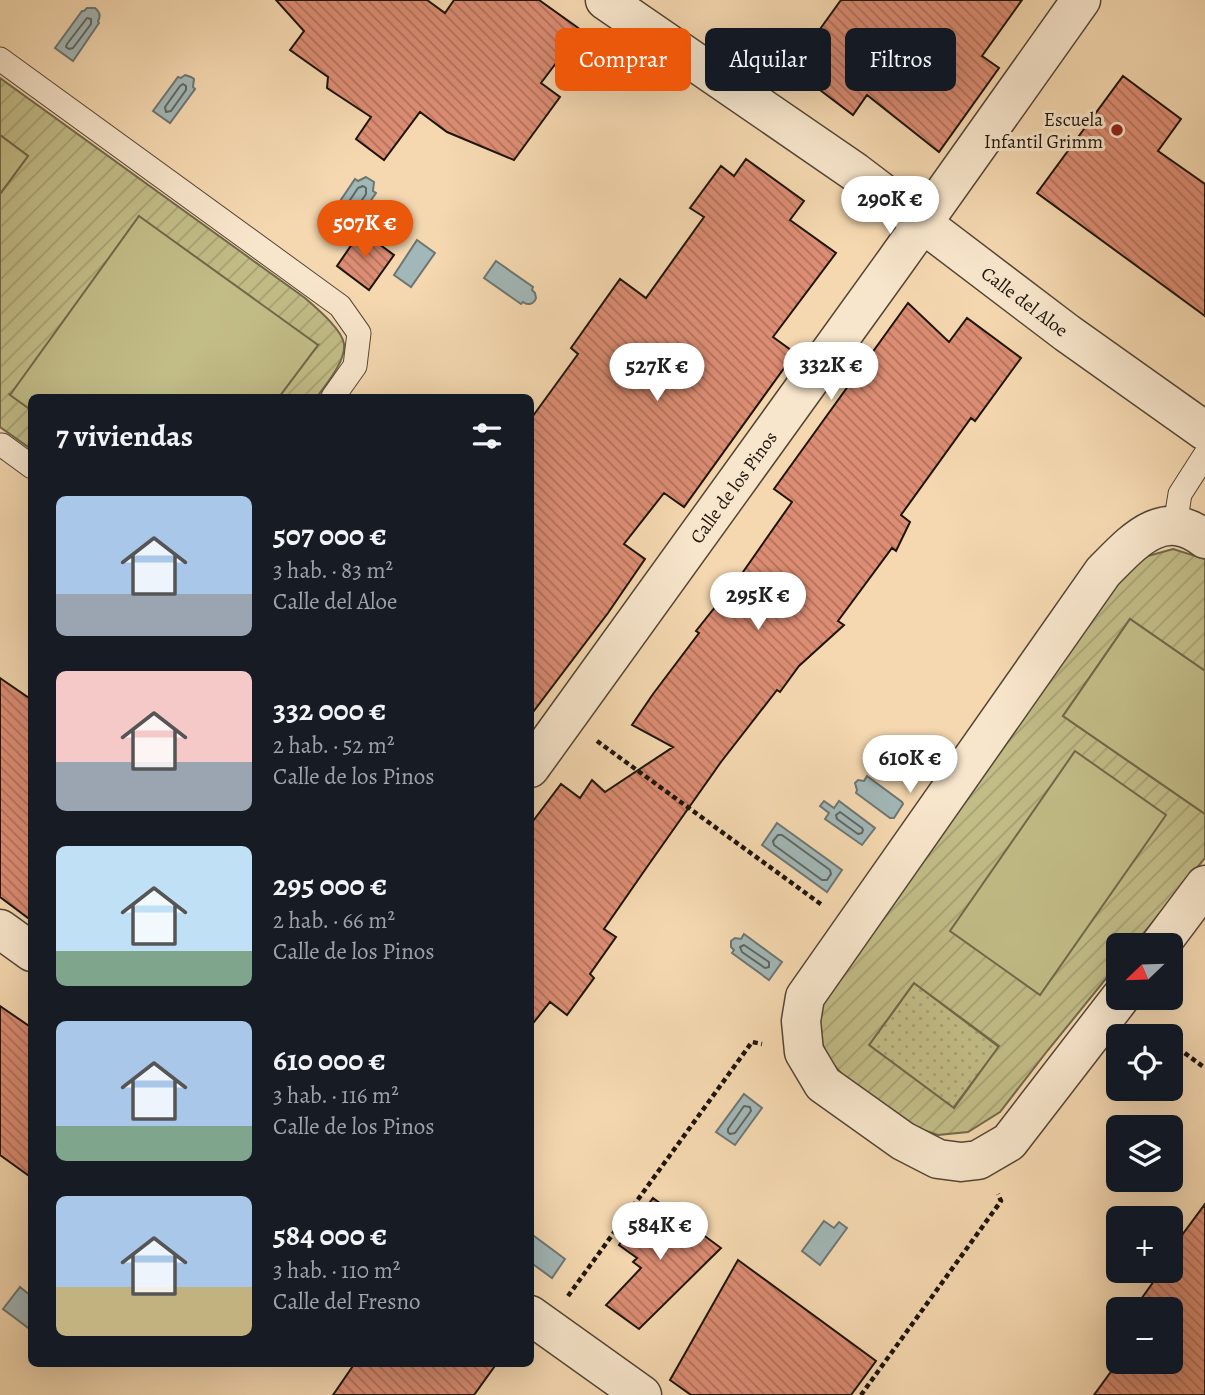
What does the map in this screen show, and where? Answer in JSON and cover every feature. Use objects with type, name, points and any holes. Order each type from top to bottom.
[{"type":"street","name":"Calle del Aloe","points":[[605,0],[855,172],[1067,333],[1205,431]]},
{"type":"street","name":"Calle de los Pinos","points":[[534,762],[1081,0]]},
{"type":"street","points":[[1111,1010],[1009,1142],[978,1160],[961,1162],[938,1159],[904,1141],[824,1083],[804,1052],[801,1021],[805,997],[1103,572],[1134,541],[1157,528],[1190,532]]},
{"type":"street","points":[[1169,933],[1205,885]]},
{"type":"street","points":[[0,929],[28,950]]},
{"type":"street","points":[[547,1308],[642,1395]]},
{"type":"lane","points":[[0,59],[340,306],[359,332],[355,366],[335,394]]},
{"type":"lane","points":[[0,445],[28,464]]},
{"type":"lane","points":[[1190,532],[1180,494],[1205,454]]},
{"type":"path","points":[[593,738],[853,928]]},
{"type":"path","points":[[547,1308],[752,1042],[804,1052]]},
{"type":"path","points":[[1183,1052],[1205,1068]]},
{"type":"path","points":[[861,1395],[1001,1201],[978,1160]]},
{"type":"shaded area","points":[[0,78],[305,298],[328,319],[339,332],[344,344],[342,358],[319,394],[281,394],[318,345],[10,394],[28,408],[28,447],[0,427],[0,194],[28,156],[0,135]]},
{"type":"shaded area","points":[[0,135],[28,156],[0,194]]},
{"type":"shaded area","points":[[139,216],[318,345],[281,394],[28,394],[28,408],[10,395]]},
{"type":"shaded area","points":[[1173,549],[1205,559],[1205,671],[1130,619],[1063,716],[1205,814],[1205,858],[1144,933],[1106,933],[1106,979],[1000,1112],[968,1132],[938,1135],[908,1125],[851,1085],[828,1058],[818,1032],[820,1003],[1122,573],[1148,556]],"holes":[[[914,983],[999,1046],[954,1108],[869,1045]]]},
{"type":"shaded area","points":[[1130,619],[1205,671],[1205,814],[1063,716]]},
{"type":"shaded area","points":[[1075,751],[1166,815],[1040,995],[950,931]]},
{"type":"shaded area","points":[[914,983],[999,1047],[953,1108],[869,1045]]},
{"type":"water","points":[[87,8],[95,8],[98,11],[99,23],[73,61],[55,48]]},
{"type":"water","points":[[185,75],[194,79],[195,89],[170,123],[153,111],[178,77]]},
{"type":"water","points":[[366,177],[374,182],[373,191],[376,193],[348,233],[328,219],[355,179],[358,181]]},
{"type":"water","points":[[417,240],[435,253],[411,287],[394,275]]},
{"type":"water","points":[[496,261],[533,287],[536,298],[534,302],[521,304],[484,278]]},
{"type":"water","points":[[867,776],[902,802],[894,818],[890,818],[856,793],[855,783],[858,780],[864,781]]},
{"type":"water","points":[[824,801],[834,808],[839,801],[875,828],[862,845],[825,819],[829,813],[820,806]]},
{"type":"water","points":[[777,823],[842,870],[827,892],[762,845]]},
{"type":"water","points":[[744,934],[782,962],[769,980],[732,953],[734,950],[731,941],[735,938],[741,939]]},
{"type":"water","points":[[744,1094],[762,1108],[735,1145],[716,1132]]},
{"type":"water","points":[[824,1221],[834,1228],[839,1222],[847,1228],[820,1265],[802,1251]]},
{"type":"water","points":[[534,1236],[565,1259],[552,1278],[534,1265]]},
{"type":"water","points":[[20,1287],[28,1294],[28,1328],[3,1309]]},
{"type":"building","points":[[276,0],[427,0],[445,13],[454,0],[539,0],[578,28],[555,28],[555,64],[541,83],[560,97],[514,160],[447,132],[420,112],[384,160],[356,139],[371,117],[327,88],[328,77],[290,50],[304,31]]},
{"type":"building","points":[[841,0],[1022,0],[982,56],[999,68],[939,152],[867,95],[853,115],[821,91],[831,91],[831,28],[821,28]]},
{"type":"building","points":[[1123,76],[1181,119],[1158,151],[1205,184],[1205,316],[1037,193]]},
{"type":"building","points":[[746,159],[804,201],[790,220],[836,253],[773,337],[795,353],[684,507],[664,493],[624,544],[645,559],[534,711],[534,414],[578,354],[571,348],[620,279],[646,298],[704,217],[690,208],[721,166],[734,176]]},
{"type":"building","points":[[361,231],[394,255],[369,290],[337,266]]},
{"type":"building","points":[[908,303],[949,342],[967,318],[1021,358],[975,421],[971,418],[901,515],[910,522],[896,551],[892,548],[838,621],[844,625],[799,666],[780,692],[777,690],[721,762],[604,929],[616,937],[590,974],[594,978],[567,1015],[550,1002],[534,1022],[534,820],[561,784],[580,798],[592,780],[605,792],[673,747],[632,725],[699,633],[696,631],[743,572],[792,502],[774,489]]},
{"type":"building","points":[[0,678],[28,697],[28,918],[0,897]]},
{"type":"building","points":[[0,1006],[28,1025],[28,1175],[0,1155]]},
{"type":"building","points":[[653,1198],[721,1248],[639,1329],[606,1305],[641,1268],[633,1262],[637,1258],[619,1245]]},
{"type":"building","points":[[1205,1204],[1205,1395],[1094,1395],[1109,1374],[1183,1374],[1183,1297],[1143,1297],[1153,1283],[1183,1283],[1183,1234]]},
{"type":"building","points":[[738,1260],[876,1361],[851,1395],[691,1395],[670,1380]]},
{"type":"building","points":[[352,1367],[494,1367],[474,1395],[333,1395]]},
{"type":"place","name":"Escuela Infantil Grimm","points":[[1117,130]]}]
